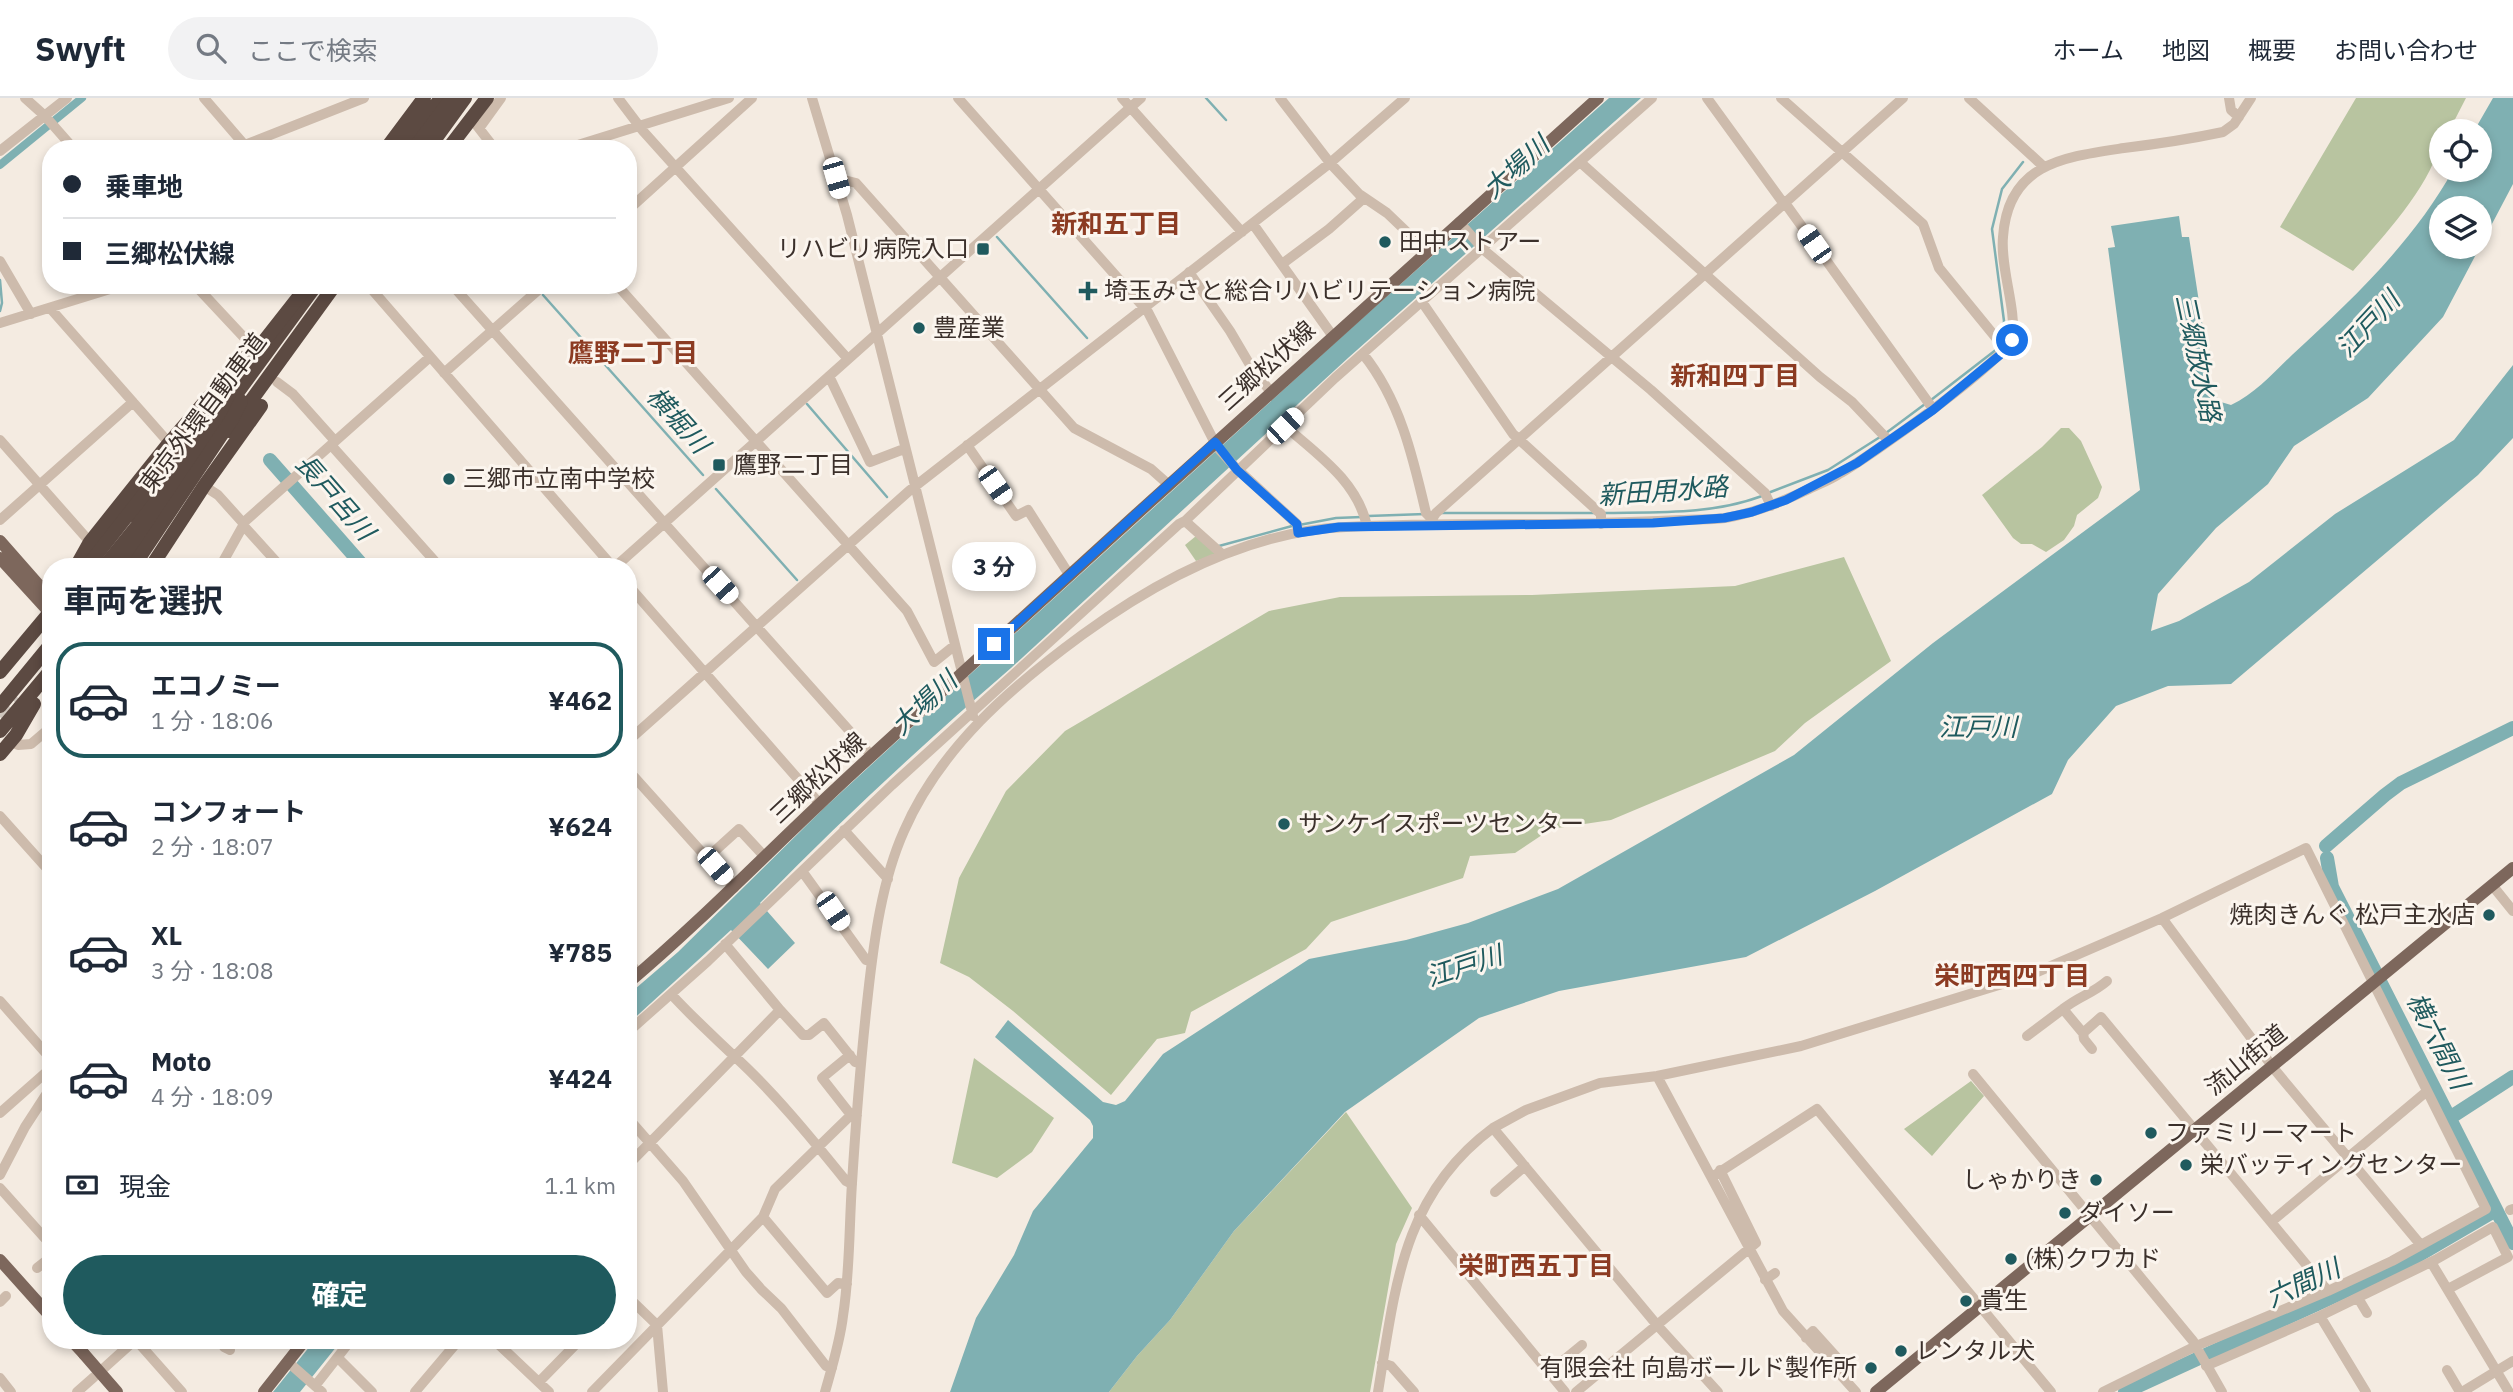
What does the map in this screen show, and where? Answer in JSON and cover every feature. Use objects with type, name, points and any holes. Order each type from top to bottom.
[{"type":"highway","points":[[393,140],[424,98]]},
{"type":"highway","points":[[410,140],[441,98]]},
{"type":"highway","points":[[421,140],[452,98]]},
{"type":"highway","points":[[436,140],[465,98]]},
{"type":"highway","points":[[437,140],[471,98]]},
{"type":"highway","points":[[457,140],[475,123],[486,98]]},
{"type":"highway","points":[[82,558],[90,542],[169,443],[297,294]]},
{"type":"highway","points":[[94,558],[298,294]]},
{"type":"highway","points":[[103,558],[226,403],[299,294]]},
{"type":"highway","name":"東京外環自動車道","points":[[111,558],[149,512],[309,294]]},
{"type":"highway","name":"東京外環自動車道","points":[[120,558],[154,517],[319,294]]},
{"type":"highway","points":[[128,558],[246,410],[329,294]]},
{"type":"highway","points":[[157,558],[319,321],[320,307]]},
{"type":"highway","points":[[139,558],[232,419],[241,401]]},
{"type":"highway","points":[[86,558],[109,530],[150,501]]},
{"type":"highway","points":[[144,558],[165,512]]},
{"type":"highway","points":[[0,662],[42,616]]},
{"type":"highway","points":[[0,672],[42,617]]},
{"type":"highway","points":[[0,692],[42,642]]},
{"type":"highway","points":[[0,706],[42,654]]},
{"type":"highway","points":[[0,731],[42,681]]},
{"type":"highway","points":[[0,754],[5,741],[42,695]]},
{"type":"main road","name":"三郷松伏線","points":[[639,974],[734,888],[871,755],[963,676],[1216,444],[1270,391],[1431,247],[1462,225],[1598,98]]},
{"type":"main road","points":[[0,541],[42,596]]},
{"type":"main road","points":[[0,558],[42,599]]},
{"type":"main road","name":"流山街道","points":[[1876,1392],[2513,868]]},
{"type":"main road","points":[[0,1260],[42,1307]]},
{"type":"main road","points":[[79,1349],[117,1392]]},
{"type":"main road","points":[[264,1392],[290,1364],[299,1349]]},
{"type":"street","points":[[25,98],[66,140]]},
{"type":"street","points":[[0,150],[67,98]]},
{"type":"street","points":[[204,98],[241,140]]},
{"type":"street","points":[[264,140],[364,98]]},
{"type":"street","points":[[488,140],[475,123],[501,98]]},
{"type":"street","points":[[618,98],[676,168],[848,359]]},
{"type":"street","points":[[594,140],[729,98]]},
{"type":"street","points":[[637,202],[752,98]]},
{"type":"street","points":[[812,98],[836,178],[975,726]]},
{"type":"street","points":[[958,98],[1144,308],[1216,444],[1236,468],[1297,524],[1298,533]]},
{"type":"street","points":[[1122,98],[1242,232]]},
{"type":"street","points":[[624,558],[1141,98]]},
{"type":"street","points":[[1280,98],[1331,163],[1364,198],[1387,213],[1410,235],[1431,247]]},
{"type":"street","points":[[637,733],[915,486],[1331,163],[1405,98]]},
{"type":"street","points":[[637,1024],[765,907],[971,709],[1185,521],[1236,468],[1651,98]]},
{"type":"street","points":[[1707,98],[1933,410]]},
{"type":"street","points":[[1781,98],[1923,224],[1939,268],[2006,350]]},
{"type":"street","points":[[1432,522],[1436,513],[1903,98]]},
{"type":"street","points":[[1969,98],[2043,166]]},
{"type":"street","points":[[2229,98],[2231,110],[2239,117]]},
{"type":"street","points":[[825,1392],[841,1330],[847,1284],[854,1115],[872,961],[888,879],[904,829],[922,794],[975,726],[1025,678],[1108,616],[1167,579],[1223,555],[1298,533],[1339,527],[1432,522],[1601,524],[1724,518],[1771,506],[1839,474],[1933,410],[2006,350],[2012,340],[2012,327],[2002,249],[2004,228],[2011,205],[2022,186],[2043,166],[2071,156],[2217,134],[2231,128],[2251,98]]},
{"type":"street","points":[[1580,162],[1820,377],[1852,402],[1889,441]]},
{"type":"street","points":[[836,178],[856,183],[1077,430],[1151,469],[1169,485]]},
{"type":"street","points":[[1282,264],[1329,229],[1364,198]]},
{"type":"street","points":[[1253,224],[1332,335]]},
{"type":"street","points":[[1462,225],[1482,248],[1612,357],[1765,493],[1771,506]]},
{"type":"street","points":[[0,261],[31,314]]},
{"type":"street","points":[[1189,272],[1270,391]]},
{"type":"street","points":[[1,323],[94,294]]},
{"type":"street","points":[[203,294],[253,347]]},
{"type":"street","points":[[376,294],[606,558]]},
{"type":"street","points":[[460,294],[871,755]]},
{"type":"street","points":[[444,373],[534,294]]},
{"type":"street","points":[[625,294],[907,611],[934,662],[954,646]]},
{"type":"street","points":[[1422,302],[1518,440],[1601,514],[1601,524]]},
{"type":"street","points":[[50,308],[169,443]]},
{"type":"street","points":[[1363,354],[1389,392],[1411,450],[1426,513],[1432,522]]},
{"type":"street","points":[[225,558],[243,524],[430,357]]},
{"type":"street","points":[[829,376],[870,462],[904,449]]},
{"type":"street","points":[[277,382],[293,394],[432,558]]},
{"type":"street","points":[[0,520],[133,402]]},
{"type":"street","points":[[1285,426],[1345,480],[1364,512],[1367,526]]},
{"type":"street","points":[[0,440],[90,542]]},
{"type":"street","points":[[967,445],[1016,516],[1028,510],[1070,576]]},
{"type":"street","points":[[204,486],[218,495],[273,558]]},
{"type":"street","points":[[1185,521],[1223,555]]},
{"type":"street","points":[[637,595],[820,803]]},
{"type":"street","points":[[5,741],[18,745],[31,744],[42,735]]},
{"type":"street","points":[[637,780],[734,888]]},
{"type":"street","points":[[0,816],[42,863]]},
{"type":"street","points":[[707,858],[739,829],[765,857]]},
{"type":"street","points":[[844,830],[888,879]]},
{"type":"street","points":[[1378,1392],[1387,1324],[1400,1267],[1419,1215],[1450,1167],[1493,1128],[1526,1110],[1577,1090],[1801,1046],[2028,976],[2162,918],[2306,848],[2486,1209],[2328,1291],[2196,1346],[2103,1392]]},
{"type":"street","points":[[802,871],[866,960],[872,961]]},
{"type":"street","points":[[2492,885],[2513,911]]},
{"type":"street","points":[[2162,918],[2272,1065],[2420,1244]]},
{"type":"street","points":[[725,944],[803,1035],[809,1035],[824,1023],[855,1062],[861,1063]]},
{"type":"street","points":[[2027,1036],[2080,996],[2091,994],[2107,981]]},
{"type":"street","points":[[671,994],[698,1024],[735,1056],[818,1146],[846,1181],[852,1184]]},
{"type":"street","points":[[0,1001],[42,1049]]},
{"type":"street","points":[[2063,1009],[2083,1033],[2088,1047]]},
{"type":"street","points":[[637,1156],[780,1010]]},
{"type":"street","points":[[2083,1033],[2101,1017],[2328,1291]]},
{"type":"street","points":[[850,1055],[822,1078],[854,1115]]},
{"type":"street","points":[[1973,1074],[2196,1346],[2222,1392]]},
{"type":"street","points":[[0,1113],[42,1076]]},
{"type":"street","points":[[1657,1076],[1716,1174],[1753,1245],[1765,1280],[1783,1311],[1850,1372]]},
{"type":"street","points":[[2271,1222],[2426,1092]]},
{"type":"street","points":[[0,1175],[42,1101]]},
{"type":"street","points":[[1716,1174],[1817,1110],[2051,1392]]},
{"type":"street","points":[[637,1346],[763,1217],[775,1189],[854,1115]]},
{"type":"street","points":[[637,1128],[683,1181],[761,1289],[782,1308],[826,1366],[832,1368]]},
{"type":"street","points":[[1493,1128],[1657,1325],[1718,1392]]},
{"type":"street","points":[[1495,1192],[1525,1166]]},
{"type":"street","points":[[0,1188],[42,1235]]},
{"type":"street","points":[[1419,1215],[1565,1392]]},
{"type":"street","points":[[763,1217],[827,1293],[838,1283],[847,1284]]},
{"type":"street","points":[[2206,1366],[2358,1298],[2431,1262],[2493,1227],[2508,1257],[2448,1289]]},
{"type":"street","points":[[1576,1392],[1753,1245]]},
{"type":"street","points":[[2431,1262],[2510,1390]]},
{"type":"street","points":[[37,1268],[42,1264]]},
{"type":"street","points":[[1765,1280],[1775,1273]]},
{"type":"street","points":[[2358,1298],[2367,1313]]},
{"type":"street","points":[[637,1306],[657,1325],[663,1392]]},
{"type":"street","points":[[2320,1316],[2366,1392]]},
{"type":"street","points":[[1810,1334],[1856,1392]]},
{"type":"street","points":[[1549,1372],[1582,1345]]},
{"type":"street","points":[[104,1368],[125,1349]]},
{"type":"street","points":[[143,1349],[182,1392]]},
{"type":"street","points":[[290,1364],[317,1387],[345,1349]]},
{"type":"street","points":[[415,1392],[451,1349]]},
{"type":"street","points":[[504,1349],[549,1392]]},
{"type":"street","points":[[539,1382],[571,1349]]},
{"type":"street","points":[[592,1392],[634,1349]]},
{"type":"street","points":[[338,1358],[372,1392]]},
{"type":"street","points":[[2446,1370],[2461,1392],[2513,1361]]},
{"type":"street","points":[[1382,1363],[1391,1366],[1414,1392]]},
{"type":"street","points":[[77,1392],[94,1377]]},
{"type":"street","points":[[0,1378],[11,1392]]},
{"type":"green space","points":[[2356,98],[2466,98],[2455,119],[2429,119],[2429,171],[2408,206],[2353,271],[2280,227]]},
{"type":"green space","points":[[2061,428],[2069,428],[2081,441],[2102,487],[2098,498],[2077,515],[2074,526],[2064,540],[2046,552],[2032,544],[2021,544],[2013,538],[1982,495],[2042,447]]},
{"type":"green space","points":[[1196,536],[1218,554],[1196,561],[1185,545]]},
{"type":"green space","name":"サンケイスポーツセンター","points":[[1844,557],[1891,661],[1805,723],[1775,751],[1611,820],[1551,829],[1515,853],[1470,856],[1463,878],[1331,922],[1306,949],[1191,1012],[1185,1033],[1157,1039],[1111,1095],[969,977],[940,963],[959,878],[1006,791],[1065,731],[1269,611],[1340,597],[1532,595],[1735,586]]},
{"type":"green space","points":[[974,1058],[1054,1118],[1032,1152],[997,1178],[952,1163]]},
{"type":"green space","points":[[1971,1081],[1984,1096],[1932,1156],[1904,1129]]},
{"type":"green space","points":[[1346,1112],[1412,1208],[1396,1244],[1370,1392],[1109,1392],[1170,1320],[1234,1231]]},
{"type":"water","points":[[1609,98],[1641,98],[1348,358],[821,842],[760,903],[795,943],[768,969],[731,930],[637,1016],[637,987],[678,952],[823,809],[1347,332]]},
{"type":"water","name":"江戸川","points":[[2493,98],[2513,98],[2513,184],[2492,224],[2492,196],[2437,196],[2446,182],[2492,182],[2492,119],[2481,119]]},
{"type":"water","name":"江戸川","points":[[2429,208],[2429,259],[2474,259],[2443,317],[2368,398],[2294,446],[2268,484],[2216,528],[2158,594],[2151,631],[2179,621],[2249,582],[2335,514],[2454,440],[2513,365],[2513,438],[2478,475],[2231,684],[2168,686],[2116,706],[2068,760],[2052,794],[1875,891],[1746,957],[1559,991],[1479,1018],[1345,1112],[1234,1231],[1170,1320],[1109,1392],[950,1392],[976,1318],[1014,1255],[1033,1211],[1093,1138],[1090,1120],[995,1037],[1008,1020],[1103,1102],[1116,1105],[1125,1101],[1163,1054],[1309,959],[1406,940],[1468,923],[1558,889],[1794,755],[1933,643],[2140,490],[2108,248],[2115,247],[2111,226],[2179,216],[2182,237],[2189,237],[2213,393],[2221,402],[2231,405],[2263,383],[2337,313]]},
{"type":"water","points":[[308,1349],[335,1349],[300,1392],[273,1392]]},
{"type":"waterway","points":[[0,165],[82,98]]},
{"type":"waterway","points":[[1206,98],[1226,120]]},
{"type":"waterway","name":"新田用水路","points":[[2002,339],[2004,321],[1992,229],[2002,189],[2023,162]]},
{"type":"waterway","points":[[997,237],[1087,338]]},
{"type":"waterway","points":[[0,280],[0,311]]},
{"type":"waterway","name":"横堀川","points":[[543,295],[703,475]]},
{"type":"waterway","name":"新田用水路","points":[[1931,400],[1999,345]]},
{"type":"waterway","points":[[807,404],[887,497]]},
{"type":"waterway","name":"新田用水路","points":[[1886,433],[1925,404]]},
{"type":"waterway","name":"新田用水路","points":[[1768,493],[1828,470],[1880,437]]},
{"type":"waterway","name":"長戸呂川","points":[[270,460],[356,558]]},
{"type":"waterway","name":"横堀川","points":[[716,489],[797,580]]},
{"type":"waterway","name":"新田用水路","points":[[1603,513],[1723,507],[1762,496]]},
{"type":"waterway","name":"新田用水路","points":[[1442,513],[1596,513]]},
{"type":"waterway","name":"新田用水路","points":[[1368,516],[1425,514]]},
{"type":"waterway","name":"新田用水路","points":[[1299,525],[1336,518],[1362,517]]},
{"type":"waterway","name":"新田用水路","points":[[1219,546],[1292,526]]},
{"type":"waterway","name":"横六間川","points":[[2326,846],[2401,783],[2513,728]]},
{"type":"waterway","name":"横六間川","points":[[2327,858],[2332,887],[2513,1243]]},
{"type":"waterway","points":[[2448,1119],[2513,1077]]},
{"type":"waterway","name":"六間川","points":[[2125,1392],[2400,1266],[2496,1210]]},
{"type":"tunnel","points":[[0,717],[17,697]]},
{"type":"place","name":"田中ストアー","points":[[1385,242]]},
{"type":"place","name":"リハビリ病院入口","points":[[983,249]]},
{"type":"place","name":"埼玉みさと総合リハビリテーション病院","points":[[1088,291]]},
{"type":"place","name":"豊産業","points":[[919,328]]},
{"type":"place","name":"鷹野二丁目","points":[[719,465]]},
{"type":"place","name":"三郷市立南中学校","points":[[449,479]]},
{"type":"place","name":"サンケイスポーツセンター","points":[[1284,824]]},
{"type":"place","name":"焼肉きんぐ 松戸主水店","points":[[2489,915]]},
{"type":"place","name":"ファミリーマート","points":[[2151,1133]]},
{"type":"place","name":"栄バッティングセンター","points":[[2186,1165]]},
{"type":"place","name":"しゃかりき","points":[[2096,1180]]},
{"type":"place","name":"ダイソー","points":[[2065,1213]]},
{"type":"place","name":"(株)クワカド","points":[[2011,1259]]},
{"type":"place","name":"貴生","points":[[1966,1301]]},
{"type":"place","name":"レンタル犬","points":[[1901,1351]]},
{"type":"place","name":"有限会社 向島ボールド製作所","points":[[1871,1368]]},
{"type":"district","name":"新和五丁目","points":[[1116,224]]},
{"type":"district","name":"鷹野二丁目","points":[[633,353]]},
{"type":"district","name":"新和四丁目","points":[[1735,376]]},
{"type":"district","name":"栄町西四丁目","points":[[2012,976]]},
{"type":"district","name":"栄町西五丁目","points":[[1536,1266]]},
{"type":"route","points":[[994,644],[1215,442],[1237,470],[1297,524],[1298,533],[1339,527],[1709,520],[1771,506],[1839,474],[1933,410],[2000,355],[2012,340]]},
{"type":"water label","name":"大場川","points":[[1516,167]]},
{"type":"water label","name":"三郷放水路","points":[[2198,358]]},
{"type":"water label","name":"大場川","points":[[924,703]]}]
